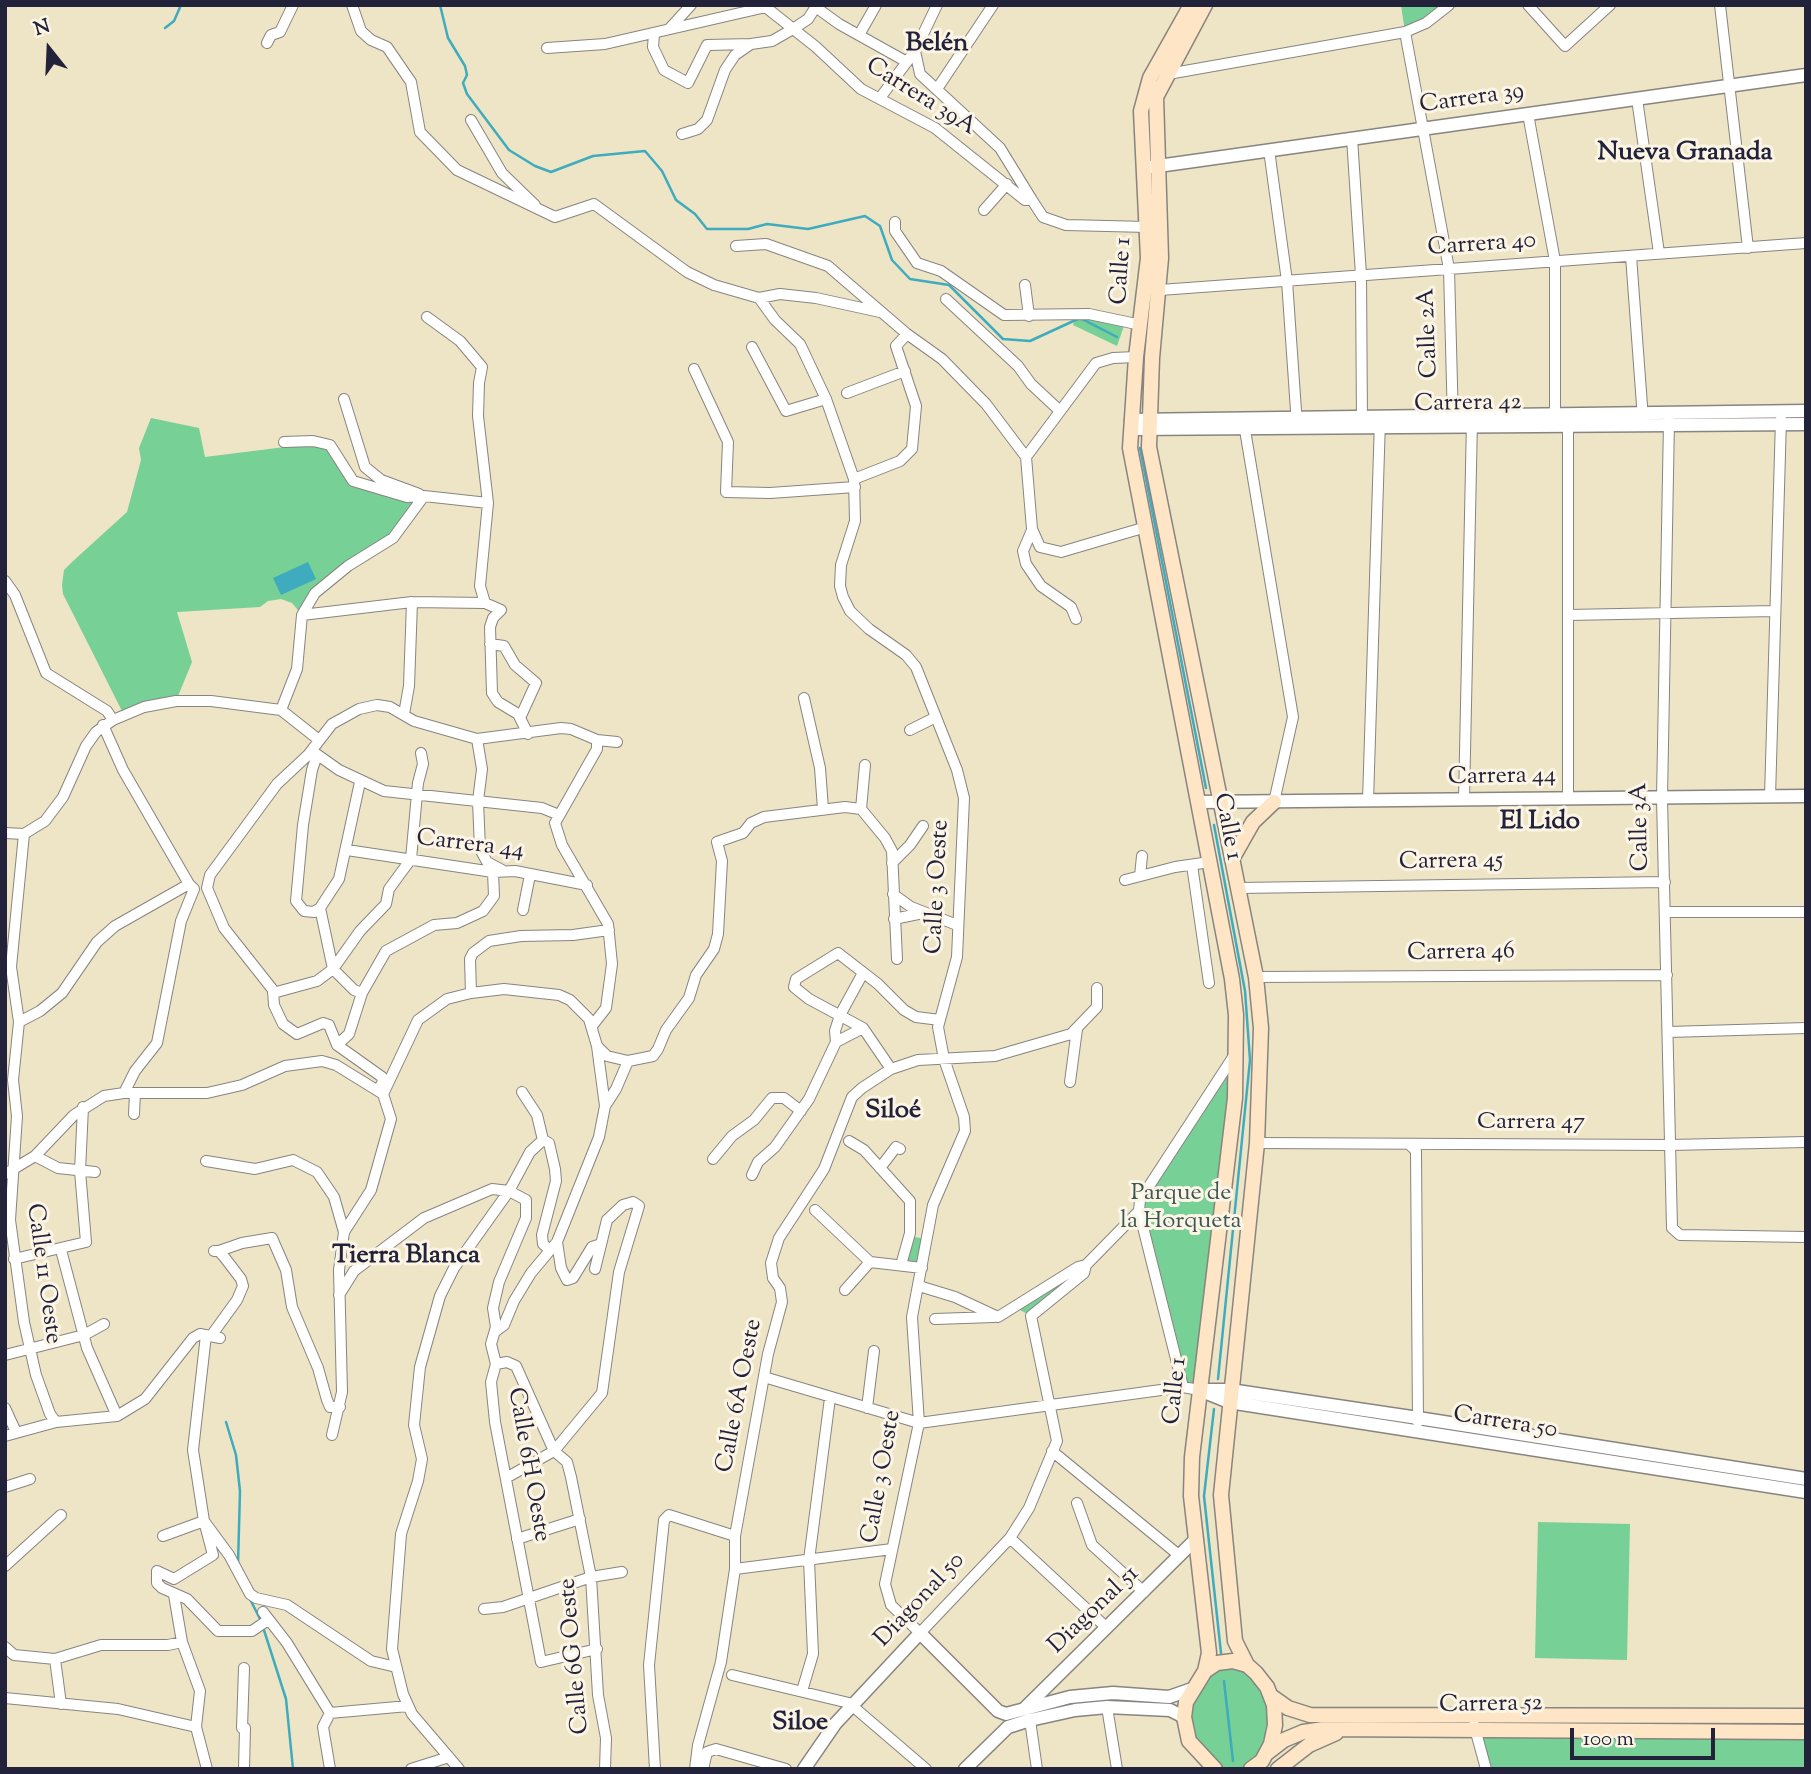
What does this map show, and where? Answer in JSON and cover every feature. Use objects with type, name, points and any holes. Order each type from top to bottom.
[{"type":"main road","name":"Calle 1","points":[[1191,5],[1144,93],[1141,111],[1151,167],[1160,290],[1152,358],[1149,447],[1256,977],[1261,1028],[1257,1143],[1221,1499],[1236,1641],[1247,1665],[1262,1679],[1271,1696]]},
{"type":"main road","name":"Calle 1","points":[[1205,5],[1168,74],[1156,104],[1147,291],[1136,357],[1130,448],[1232,979],[1237,1051],[1235,1098],[1199,1390],[1191,1496],[1209,1653],[1205,1671]]},
{"type":"main road","points":[[1232,859],[1253,822],[1273,802]]},
{"type":"main road","points":[[1214,1768],[1189,1741],[1184,1717],[1192,1689],[1205,1671],[1225,1661],[1247,1665]]},
{"type":"main road","points":[[1253,1768],[1267,1753],[1275,1725],[1271,1696]]},
{"type":"main road","name":"Carrera 52","points":[[1271,1696],[1288,1708],[1310,1714],[1806,1732]]},
{"type":"main road","name":"Carrera 52","points":[[1267,1753],[1284,1740],[1303,1732],[1474,1722],[1806,1716]]},
{"type":"main road","points":[[1278,1769],[1309,1745],[1344,1730]]},
{"type":"street","points":[[267,43],[271,35],[280,32],[293,5]]},
{"type":"street","points":[[352,5],[360,31],[371,40],[387,47],[411,82],[420,132],[457,170],[539,212],[555,217],[594,204],[687,272],[759,298],[780,294],[816,298],[880,312]]},
{"type":"street","points":[[669,29],[691,5]]},
{"type":"street","points":[[859,35],[876,5]]},
{"type":"street","points":[[880,98],[915,51],[937,5]]},
{"type":"street","points":[[937,89],[993,5]]},
{"type":"street","points":[[1168,74],[1405,32],[1426,23],[1449,5]]},
{"type":"street","points":[[1528,5],[1565,46],[1610,5]]},
{"type":"street","points":[[1720,5],[1748,248]]},
{"type":"street","name":"Carrera 39A","points":[[547,48],[605,44],[764,6],[861,89],[935,128],[1025,200],[1032,200],[1043,217],[1066,225],[1148,227]]},
{"type":"street","points":[[654,34],[653,47],[664,70],[688,83],[707,45],[772,41],[793,29],[817,6],[859,35],[907,62]]},
{"type":"street","name":"Calle 2A","points":[[1405,32],[1449,269],[1453,421]]},
{"type":"street","points":[[682,134],[698,130],[707,120],[725,70],[735,55],[751,44]]},
{"type":"street","points":[[915,51],[920,74],[1000,148],[1032,200]]},
{"type":"street","name":"Carrera 39","points":[[1151,167],[1806,75]]},
{"type":"street","points":[[1637,99],[1659,253]]},
{"type":"street","points":[[1528,114],[1555,261],[1568,615],[1568,799]]},
{"type":"street","points":[[471,120],[502,173],[539,212]]},
{"type":"street","points":[[1352,138],[1361,275],[1362,422]]},
{"type":"street","points":[[1269,150],[1287,281],[1297,423]]},
{"type":"street","points":[[984,210],[1007,184]]},
{"type":"street","points":[[895,222],[895,231],[917,263],[940,271],[1004,315],[1089,314],[1141,325]]},
{"type":"street","name":"Carrera 40","points":[[1160,290],[1806,243]]},
{"type":"street","points":[[736,246],[766,244],[828,266],[880,312],[942,359],[978,395],[1026,457],[1032,529],[1040,547],[1061,552],[1146,527]]},
{"type":"street","points":[[1631,256],[1643,419]]},
{"type":"street","points":[[1026,285],[1029,316]]},
{"type":"street","name":"Calle 3 Oeste","points":[[759,298],[800,344],[826,399],[854,483],[855,521],[841,565],[840,586],[843,597],[850,611],[869,629],[912,660],[957,770],[964,798],[955,970],[939,1027],[944,1059],[964,1117],[965,1131],[942,1179],[926,1239],[912,1317],[919,1423],[892,1549],[886,1595],[898,1613],[998,1712],[1026,1715]]},
{"type":"street","points":[[946,299],[1018,366],[1031,384],[1060,411]]},
{"type":"street","points":[[431,320],[460,341],[482,367],[478,416],[488,503],[480,586],[485,603]]},
{"type":"street","points":[[694,369],[728,442],[726,492],[770,493],[854,483],[900,461],[912,449],[916,406],[896,346],[907,334]]},
{"type":"street","points":[[752,346],[786,411],[826,399]]},
{"type":"street","points":[[1026,457],[1096,363],[1113,358],[1136,357]]},
{"type":"street","points":[[847,393],[905,370]]},
{"type":"street","points":[[344,399],[365,467],[381,480],[424,496]]},
{"type":"street","name":"Carrera 42","points":[[1781,418],[1806,411]]},
{"type":"street","points":[[1770,797],[1781,418]]},
{"type":"street","name":"Carrera 42","points":[[1131,425],[1781,418],[1806,424]]},
{"type":"street","name":"Calle 3A","points":[[1669,419],[1662,798],[1672,1228],[1680,1235],[1806,1237]]},
{"type":"street","points":[[1464,800],[1472,421]]},
{"type":"street","points":[[1368,801],[1380,422]]},
{"type":"street","points":[[1243,423],[1293,717],[1273,802]]},
{"type":"street","points":[[284,442],[313,441],[330,445],[354,481],[407,497],[424,496],[488,503]]},
{"type":"street","points":[[281,710],[297,669],[302,615],[315,593],[348,566],[393,538],[424,496]]},
{"type":"street","points":[[1032,529],[1023,551],[1026,564],[1041,586],[1071,607],[1076,619]]},
{"type":"street","points":[[5,581],[15,595],[46,673],[107,710],[113,720]]},
{"type":"street","points":[[302,615],[412,602],[485,603],[501,610],[493,618],[490,644],[492,694],[520,718],[528,733]]},
{"type":"street","points":[[404,714],[409,686],[412,602]]},
{"type":"street","points":[[1568,615],[1775,611]]},
{"type":"street","points":[[490,644],[504,646],[515,665],[536,683],[520,718]]},
{"type":"street","points":[[804,698],[820,768],[823,809]]},
{"type":"street","points":[[5,834],[23,834],[45,821],[55,809],[86,746],[103,725],[144,707],[176,701],[211,701],[281,710],[319,740]]},
{"type":"street","points":[[360,782],[352,809],[348,850],[339,879],[320,908],[314,912],[304,911],[296,901],[303,825],[315,752],[319,740],[332,724],[359,709],[377,705],[404,714],[414,721],[472,738],[571,729],[597,740],[617,742]]},
{"type":"street","points":[[910,730],[936,717]]},
{"type":"street","points":[[103,725],[123,770],[191,887],[181,921],[157,1043],[135,1071],[130,1093],[134,1114]]},
{"type":"street","points":[[337,1045],[349,1034],[353,1014],[386,951],[427,928],[457,923],[489,905],[494,896],[498,871],[487,862],[481,849],[478,801],[482,769],[472,738]]},
{"type":"street","points":[[592,1026],[607,1008],[612,964],[609,930],[604,913],[556,833],[555,823],[597,749],[597,740]]},
{"type":"street","points":[[315,752],[360,782],[384,791],[542,808],[559,815]]},
{"type":"street","points":[[19,1022],[40,1011],[62,993],[107,933],[191,887],[206,883],[257,807],[315,752]]},
{"type":"street","points":[[273,993],[317,981],[336,966],[360,931],[386,904],[389,889],[411,859],[417,794],[423,764],[421,753]]},
{"type":"street","points":[[865,765],[861,809],[890,845],[897,960]]},
{"type":"street","name":"Carrera 44","points":[[1198,802],[1806,796]]},
{"type":"street","points":[[597,1046],[607,1056],[628,1061],[653,1056],[666,1030],[689,998],[696,975],[714,949],[719,924],[722,861],[718,842],[743,833],[751,824],[764,817],[823,809],[861,809]]},
{"type":"street","points":[[892,863],[910,845],[923,826]]},
{"type":"street","name":"Calle 11 Oeste","points":[[23,834],[8,967],[19,1022],[9,1080],[17,1116],[9,1173],[9,1246],[41,1390],[56,1422]]},
{"type":"street","name":"Carrera 44","points":[[348,850],[530,875],[587,886]]},
{"type":"street","points":[[1140,876],[1142,856]]},
{"type":"street","points":[[1125,880],[1210,862]]},
{"type":"street","points":[[1192,865],[1209,984]]},
{"type":"street","points":[[523,910],[530,875]]},
{"type":"street","name":"Carrera 45","points":[[1238,888],[1665,882]]},
{"type":"street","points":[[206,883],[224,928],[273,993],[274,1005],[290,1032],[297,1034],[323,1023],[333,1031],[337,1045],[382,1077],[380,1092]]},
{"type":"street","points":[[893,894],[923,913],[957,925]]},
{"type":"street","points":[[320,908],[336,966],[362,997]]},
{"type":"street","points":[[1665,912],[1806,912]]},
{"type":"street","points":[[894,919],[923,913]]},
{"type":"street","points":[[471,993],[470,959],[473,953],[489,941],[520,936],[573,935],[609,930]]},
{"type":"street","points":[[940,1020],[916,1017],[904,1010],[837,953],[793,983],[809,999],[863,1028],[891,1069],[918,1060],[995,1056],[1071,1034],[1097,1007],[1097,988]]},
{"type":"street","points":[[752,1175],[758,1162],[775,1147],[801,1111],[836,1042],[835,1031],[840,1015],[863,973]]},
{"type":"street","name":"Carrera 46","points":[[1256,977],[1667,975]]},
{"type":"street","points":[[380,1092],[418,1020],[447,999],[504,989],[559,995],[570,1000],[592,1026],[605,1106]]},
{"type":"street","points":[[836,1042],[863,1028]]},
{"type":"street","points":[[1668,1032],[1806,1028]]},
{"type":"street","points":[[1070,1082],[1077,1029]]},
{"type":"street","points":[[1183,1387],[1139,1211],[1140,1200],[1237,1051]]},
{"type":"street","points":[[9,1173],[35,1156],[74,1115],[94,1100],[130,1093],[222,1090],[285,1066],[322,1061],[336,1065],[380,1092],[391,1119],[384,1150],[371,1190],[345,1232],[340,1250],[335,1407],[331,1435]]},
{"type":"street","points":[[496,1331],[504,1325],[514,1301],[554,1246],[598,1138],[605,1106],[620,1082],[628,1061]]},
{"type":"street","name":"Calle 6A Oeste","points":[[695,1769],[697,1750],[721,1662],[735,1569],[735,1536],[764,1377],[782,1302],[780,1289],[773,1278],[771,1263],[779,1238],[824,1169],[852,1097],[891,1069]]},
{"type":"street","points":[[522,1092],[537,1115],[543,1140],[549,1143],[555,1169],[554,1189],[542,1235],[543,1244],[554,1246]]},
{"type":"street","points":[[713,1158],[732,1136],[754,1120],[772,1098],[784,1098],[801,1111]]},
{"type":"street","points":[[14,1259],[86,1242],[79,1171],[83,1107]]},
{"type":"street","points":[[459,1769],[408,1706],[396,1667],[392,1626],[401,1534],[422,1459],[414,1425],[420,1367],[440,1296],[454,1268],[509,1191],[530,1152],[543,1140]]},
{"type":"street","points":[[849,1140],[864,1150],[910,1201],[909,1236],[901,1265]]},
{"type":"street","name":"Carrera 47","points":[[1257,1143],[1416,1147],[1806,1142]]},
{"type":"street","points":[[880,1168],[896,1147],[900,1149]]},
{"type":"street","points":[[1416,1147],[1418,1432]]},
{"type":"street","points":[[35,1156],[46,1164],[95,1172]]},
{"type":"street","points":[[206,1161],[254,1169],[293,1160],[304,1164],[328,1184],[345,1232]]},
{"type":"street","points":[[339,1295],[354,1271],[431,1214],[492,1189],[509,1191]]},
{"type":"street","name":"Calle 6H Oeste","points":[[509,1191],[526,1200],[526,1218],[495,1294],[493,1315],[496,1331],[491,1344],[496,1363],[491,1382],[517,1539],[541,1662],[597,1649]]},
{"type":"street","points":[[506,1478],[554,1451],[602,1393],[619,1272],[639,1206],[633,1202],[623,1205],[607,1220],[596,1269]]},
{"type":"street","points":[[815,1210],[870,1262],[922,1268]]},
{"type":"street","points":[[1139,1211],[1086,1265],[1084,1273],[1031,1316],[1057,1441],[1052,1451],[1180,1556]]},
{"type":"street","points":[[909,1236],[926,1239]]},
{"type":"street","points":[[330,1713],[266,1616],[262,1627],[240,1633],[226,1633],[214,1628],[187,1599],[174,1595],[157,1583],[156,1571],[174,1578],[213,1555],[204,1521],[192,1450],[212,1336],[237,1300],[243,1286],[242,1279],[216,1251],[272,1238],[286,1270],[292,1307],[335,1407]]},
{"type":"street","points":[[554,1246],[567,1280],[573,1278],[592,1247],[601,1244]]},
{"type":"street","points":[[61,1250],[83,1335],[117,1416]]},
{"type":"street","points":[[845,1290],[870,1262]]},
{"type":"street","points":[[935,1319],[998,1317],[1078,1267],[1086,1265]]},
{"type":"street","points":[[339,1266],[354,1271]]},
{"type":"street","points":[[919,1286],[955,1297],[998,1317]]},
{"type":"street","points":[[5,1355],[83,1335],[104,1324]]},
{"type":"street","points":[[5,1436],[56,1422],[117,1416],[145,1399],[192,1338],[212,1336]]},
{"type":"street","points":[[867,1408],[874,1351]]},
{"type":"street","name":"Calle 6G Oeste","points":[[496,1363],[508,1362],[516,1366],[554,1451],[567,1462],[591,1577],[598,1695],[606,1738],[606,1769]]},
{"type":"street","name":"Carrera 50","points":[[764,1377],[919,1423],[1183,1387],[1418,1432],[1806,1492]]},
{"type":"street","name":"Carrera 50","points":[[1230,1396],[1418,1418],[1806,1479]]},
{"type":"street","points":[[802,1691],[813,1654],[809,1560],[830,1398]]},
{"type":"street","points":[[5,1408],[16,1432]]},
{"type":"street","name":"Diagonal 50","points":[[804,1769],[835,1724],[1010,1538],[1029,1508],[1052,1451]]},
{"type":"street","points":[[5,1487],[30,1479]]},
{"type":"street","points":[[1077,1503],[1092,1545],[1144,1592]]},
{"type":"street","points":[[5,1566],[61,1515]]},
{"type":"street","points":[[655,1769],[649,1665],[657,1609],[663,1523],[667,1515],[735,1536]]},
{"type":"street","points":[[517,1539],[580,1519]]},
{"type":"street","points":[[204,1521],[229,1555],[250,1594],[256,1598],[287,1605],[372,1661],[396,1667]]},
{"type":"street","points":[[163,1536],[204,1521]]},
{"type":"street","points":[[1010,1538],[1107,1628]]},
{"type":"street","name":"Diagonal 51","points":[[965,1769],[1008,1727],[1026,1715],[1107,1628],[1195,1540]]},
{"type":"street","points":[[735,1569],[892,1549]]},
{"type":"street","points":[[484,1609],[529,1600],[591,1577],[622,1572]]},
{"type":"street","points":[[174,1595],[182,1642],[200,1691],[201,1708],[197,1727],[207,1769]]},
{"type":"street","points":[[5,1647],[14,1655],[55,1659],[101,1645],[168,1645],[182,1642]]},
{"type":"street","points":[[55,1659],[61,1704]]},
{"type":"street","points":[[244,1668],[244,1769]]},
{"type":"street","points":[[732,1675],[853,1706],[926,1769]]},
{"type":"street","points":[[1026,1715],[1070,1697],[1113,1693],[1170,1697],[1192,1689]]},
{"type":"street","points":[[1145,1709],[1146,1695]]},
{"type":"street","points":[[5,1698],[118,1709],[197,1727]]},
{"type":"street","points":[[330,1713],[408,1706]]},
{"type":"street","points":[[1026,1715],[1107,1707],[1170,1710],[1184,1717]]},
{"type":"street","points":[[1107,1707],[1117,1769]]},
{"type":"street","points":[[330,1713],[323,1727],[330,1769]]},
{"type":"street","points":[[1026,1715],[1037,1769]]},
{"type":"street","points":[[1474,1722],[1486,1769]]},
{"type":"street","points":[[703,1769],[707,1752],[712,1750],[786,1769]]},
{"type":"street","points":[[411,1769],[449,1757]]},
{"type":"green space","points":[[1401,5],[1449,5],[1405,32]]},
{"type":"green space","points":[[1076,315],[1125,323],[1117,346],[1073,325]]},
{"type":"green space","points":[[151,418],[199,428],[205,457],[285,447],[330,445],[354,481],[424,496],[393,538],[315,593],[302,615],[292,603],[281,599],[268,601],[260,607],[177,612],[192,662],[176,701],[124,715],[63,594],[62,585],[64,570],[127,512],[141,460],[139,448]]},
{"type":"green space","name":"Parque de la Horqueta","points":[[1237,1051],[1199,1390],[1183,1387],[1140,1200]]},
{"type":"green space","points":[[909,1236],[926,1239],[922,1268],[901,1265]]},
{"type":"green space","points":[[1086,1265],[1031,1316],[1020,1310],[1008,1312]]},
{"type":"green space","points":[[1538,1522],[1630,1524],[1627,1660],[1535,1658]]},
{"type":"green space","points":[[1211,1666],[1252,1668],[1275,1725],[1251,1769],[1215,1769],[1204,1761],[1184,1717]]},
{"type":"green space","points":[[1475,1730],[1806,1732],[1806,1769],[1486,1769]]},
{"type":"water","points":[[308,562],[316,579],[281,595],[273,578]]},
{"type":"waterway","points":[[165,28],[174,21],[181,5]]},
{"type":"waterway","points":[[440,5],[448,38],[465,66],[467,75],[463,83],[467,94],[509,150],[535,166],[551,172],[593,156],[645,151],[662,171],[676,200],[695,214],[707,229],[748,229],[767,224],[808,229],[865,216],[880,226],[892,260],[910,279],[949,285],[1003,339],[1030,341],[1080,318],[1117,337]]},
{"type":"waterway","points":[[1140,448],[1206,788]]},
{"type":"waterway","points":[[1214,825],[1245,991],[1250,1060],[1218,1379]]},
{"type":"waterway","points":[[1214,1409],[1204,1496],[1221,1653]]},
{"type":"waterway","points":[[226,1422],[236,1455],[240,1491],[238,1564]]},
{"type":"waterway","points":[[250,1599],[261,1621]]},
{"type":"waterway","points":[[263,1627],[286,1699],[293,1769]]},
{"type":"waterway","points":[[1224,1681],[1233,1761]]},
{"type":"district","name":"Belén","points":[[937,46]]},
{"type":"district","name":"Nueva Granada","points":[[1685,155]]},
{"type":"district","name":"El Lido","points":[[1540,824]]},
{"type":"district","name":"Siloé","points":[[893,1113]]},
{"type":"district","name":"Tierra Blanca","points":[[406,1258]]},
{"type":"district","name":"Siloe","points":[[800,1725]]}]
